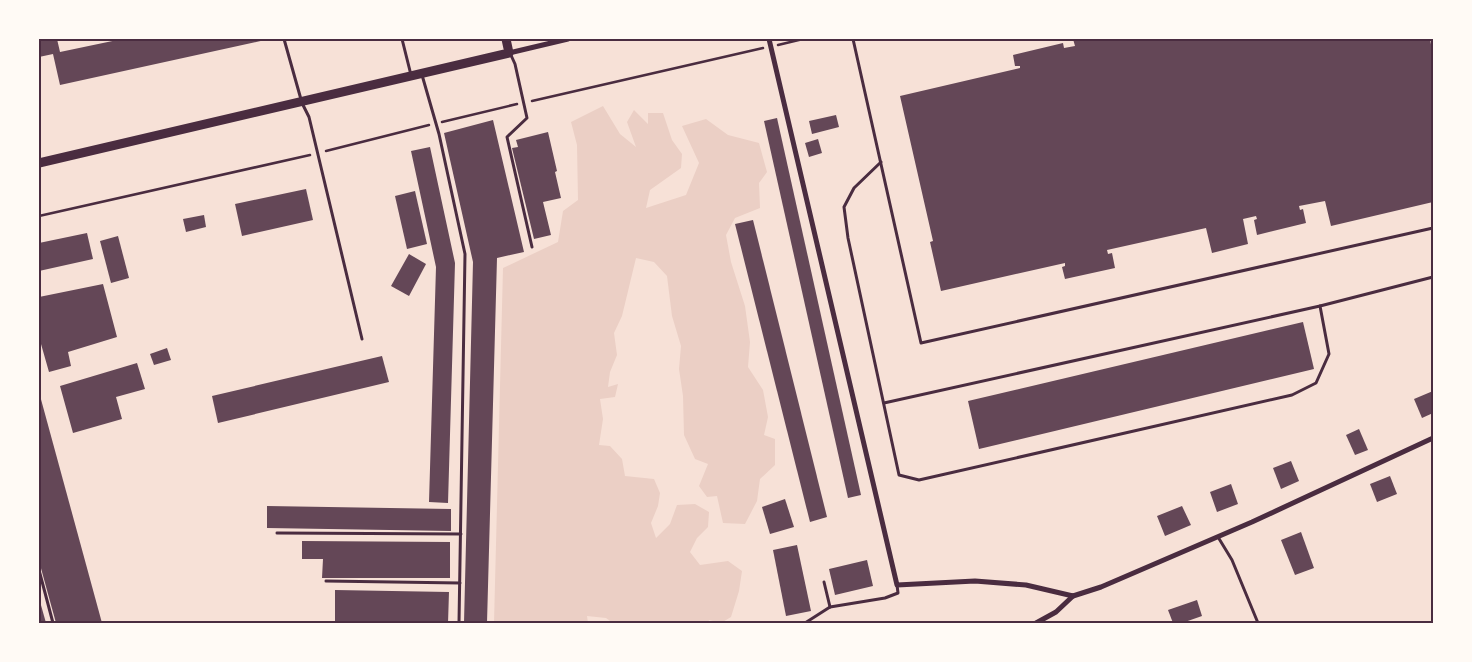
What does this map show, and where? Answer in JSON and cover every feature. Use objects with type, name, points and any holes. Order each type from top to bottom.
[{"type":"main road","points":[[39,163],[302,103],[509,53],[506,39]]},
{"type":"street","points":[[509,53],[568,39]]},
{"type":"street","points":[[769,39],[897,585],[975,580],[1026,585],[1073,596]]},
{"type":"street","points":[[1036,623],[1043,621],[1056,612],[1073,596],[1101,587],[1218,537],[1433,438]]},
{"type":"lane","points":[[284,39],[302,103],[309,117],[362,340]]},
{"type":"lane","points":[[402,39],[412,76]]},
{"type":"lane","points":[[853,39],[921,344],[1433,228]]},
{"type":"lane","points":[[509,53],[515,64],[527,118],[508,137],[532,247]]},
{"type":"lane","points":[[422,74],[436,123],[465,254],[459,623]]},
{"type":"lane","points":[[881,162],[854,188],[844,207],[848,238],[899,475],[918,480],[928,478],[1292,395],[1316,383],[1329,354],[1320,306]]},
{"type":"lane","points":[[884,403],[1320,306],[1433,277]]},
{"type":"lane","points":[[277,533],[461,534]]},
{"type":"lane","points":[[1218,537],[1232,560],[1258,623]]},
{"type":"lane","points":[[39,570],[53,623]]},
{"type":"lane","points":[[326,582],[460,583]]},
{"type":"lane","points":[[824,582],[830,606]]},
{"type":"lane","points":[[806,623],[830,606],[885,598],[898,593],[897,585]]},
{"type":"path","points":[[39,216],[318,153],[436,123],[803,39]]},
{"type":"shaded area","points":[[603,106],[620,134],[636,147],[627,122],[634,110],[648,124],[648,113],[663,113],[672,140],[682,154],[681,168],[650,190],[646,208],[686,195],[699,163],[682,126],[706,119],[728,135],[759,143],[767,172],[759,183],[760,208],[735,218],[726,235],[731,262],[745,306],[750,342],[748,367],[763,390],[768,417],[764,435],[775,439],[775,465],[760,479],[757,501],[745,524],[723,523],[717,496],[707,497],[699,486],[708,464],[695,459],[684,435],[683,396],[679,369],[681,346],[672,316],[667,276],[654,262],[636,258],[622,316],[614,333],[617,355],[610,372],[608,387],[618,384],[615,397],[600,399],[603,419],[599,445],[610,446],[622,459],[625,476],[654,479],[660,493],[658,506],[651,523],[656,538],[670,524],[677,505],[695,504],[709,512],[708,527],[697,538],[690,552],[700,565],[728,561],[742,571],[739,591],[731,617],[721,623],[709,620],[708,623],[613,623],[606,618],[587,616],[588,623],[494,623],[503,268],[558,242],[563,211],[578,200],[577,145],[571,122]]},
{"type":"building","points":[[39,39],[57,39],[60,52],[122,39],[265,40],[60,85],[53,54],[39,57]]},
{"type":"building","points":[[1073,39],[1430,39],[1433,55],[1433,202],[1331,226],[1325,201],[1299,206],[1300,210],[1303,209],[1306,223],[1257,235],[1254,220],[1257,219],[1256,216],[1243,219],[1248,244],[1212,253],[1206,228],[1107,250],[1108,254],[1112,253],[1115,268],[1065,279],[1062,267],[1065,266],[1065,263],[941,291],[930,242],[933,241],[900,96],[1020,68],[1020,66],[1015,66],[1013,55],[1063,43],[1064,48],[1075,46]]},
{"type":"building","points":[[836,115],[839,127],[812,134],[809,121]]},
{"type":"building","points":[[777,118],[861,495],[848,498],[764,121]]},
{"type":"building","points":[[493,120],[524,252],[497,258],[487,623],[464,623],[473,262],[444,133]]},
{"type":"building","points":[[548,132],[561,198],[543,202],[551,235],[534,239],[512,148],[518,147],[516,140]]},
{"type":"building","points":[[818,139],[822,153],[809,157],[805,143]]},
{"type":"building","points":[[430,147],[455,263],[448,503],[429,502],[436,267],[411,151]]},
{"type":"building","points":[[306,189],[313,220],[242,236],[235,204]]},
{"type":"building","points":[[415,191],[427,244],[407,249],[395,196]]},
{"type":"building","points":[[204,215],[206,227],[186,232],[183,219]]},
{"type":"building","points":[[753,220],[827,517],[810,522],[735,224]]},
{"type":"building","points":[[87,233],[93,259],[39,271],[39,243]]},
{"type":"building","points":[[118,236],[129,278],[111,283],[100,241]]},
{"type":"building","points":[[409,254],[426,264],[409,296],[391,286]]},
{"type":"building","points":[[103,284],[117,337],[68,352],[71,366],[49,372],[39,337],[39,297]]},
{"type":"building","points":[[1303,322],[1314,369],[979,449],[968,401]]},
{"type":"building","points":[[167,348],[171,360],[154,365],[150,354]]},
{"type":"building","points":[[382,356],[389,382],[218,423],[212,396]]},
{"type":"building","points":[[137,363],[145,389],[116,397],[122,419],[73,433],[60,386]]},
{"type":"building","points":[[1433,391],[1433,413],[1422,418],[1414,399]]},
{"type":"building","points":[[39,392],[102,623],[56,623],[39,561]]},
{"type":"building","points":[[1359,429],[1368,450],[1355,455],[1346,435]]},
{"type":"building","points":[[1291,461],[1299,481],[1281,489],[1273,468]]},
{"type":"building","points":[[1390,476],[1397,494],[1377,502],[1370,484]]},
{"type":"building","points":[[1231,484],[1238,504],[1217,512],[1210,492]]},
{"type":"building","points":[[785,499],[794,527],[770,534],[762,507]]},
{"type":"building","points":[[267,506],[451,509],[451,531],[267,528]]},
{"type":"building","points":[[1182,506],[1191,525],[1165,536],[1157,516]]},
{"type":"building","points":[[1301,532],[1314,568],[1295,575],[1281,540]]},
{"type":"building","points":[[302,541],[450,542],[450,578],[322,578],[323,559],[302,559]]},
{"type":"building","points":[[797,545],[811,611],[786,616],[773,550]]},
{"type":"building","points":[[867,560],[873,586],[835,595],[829,569]]},
{"type":"building","points":[[335,590],[449,592],[448,623],[335,623]]},
{"type":"building","points":[[39,598],[46,623],[39,623]]},
{"type":"building","points":[[1197,600],[1202,616],[1182,623],[1173,623],[1168,610]]}]
